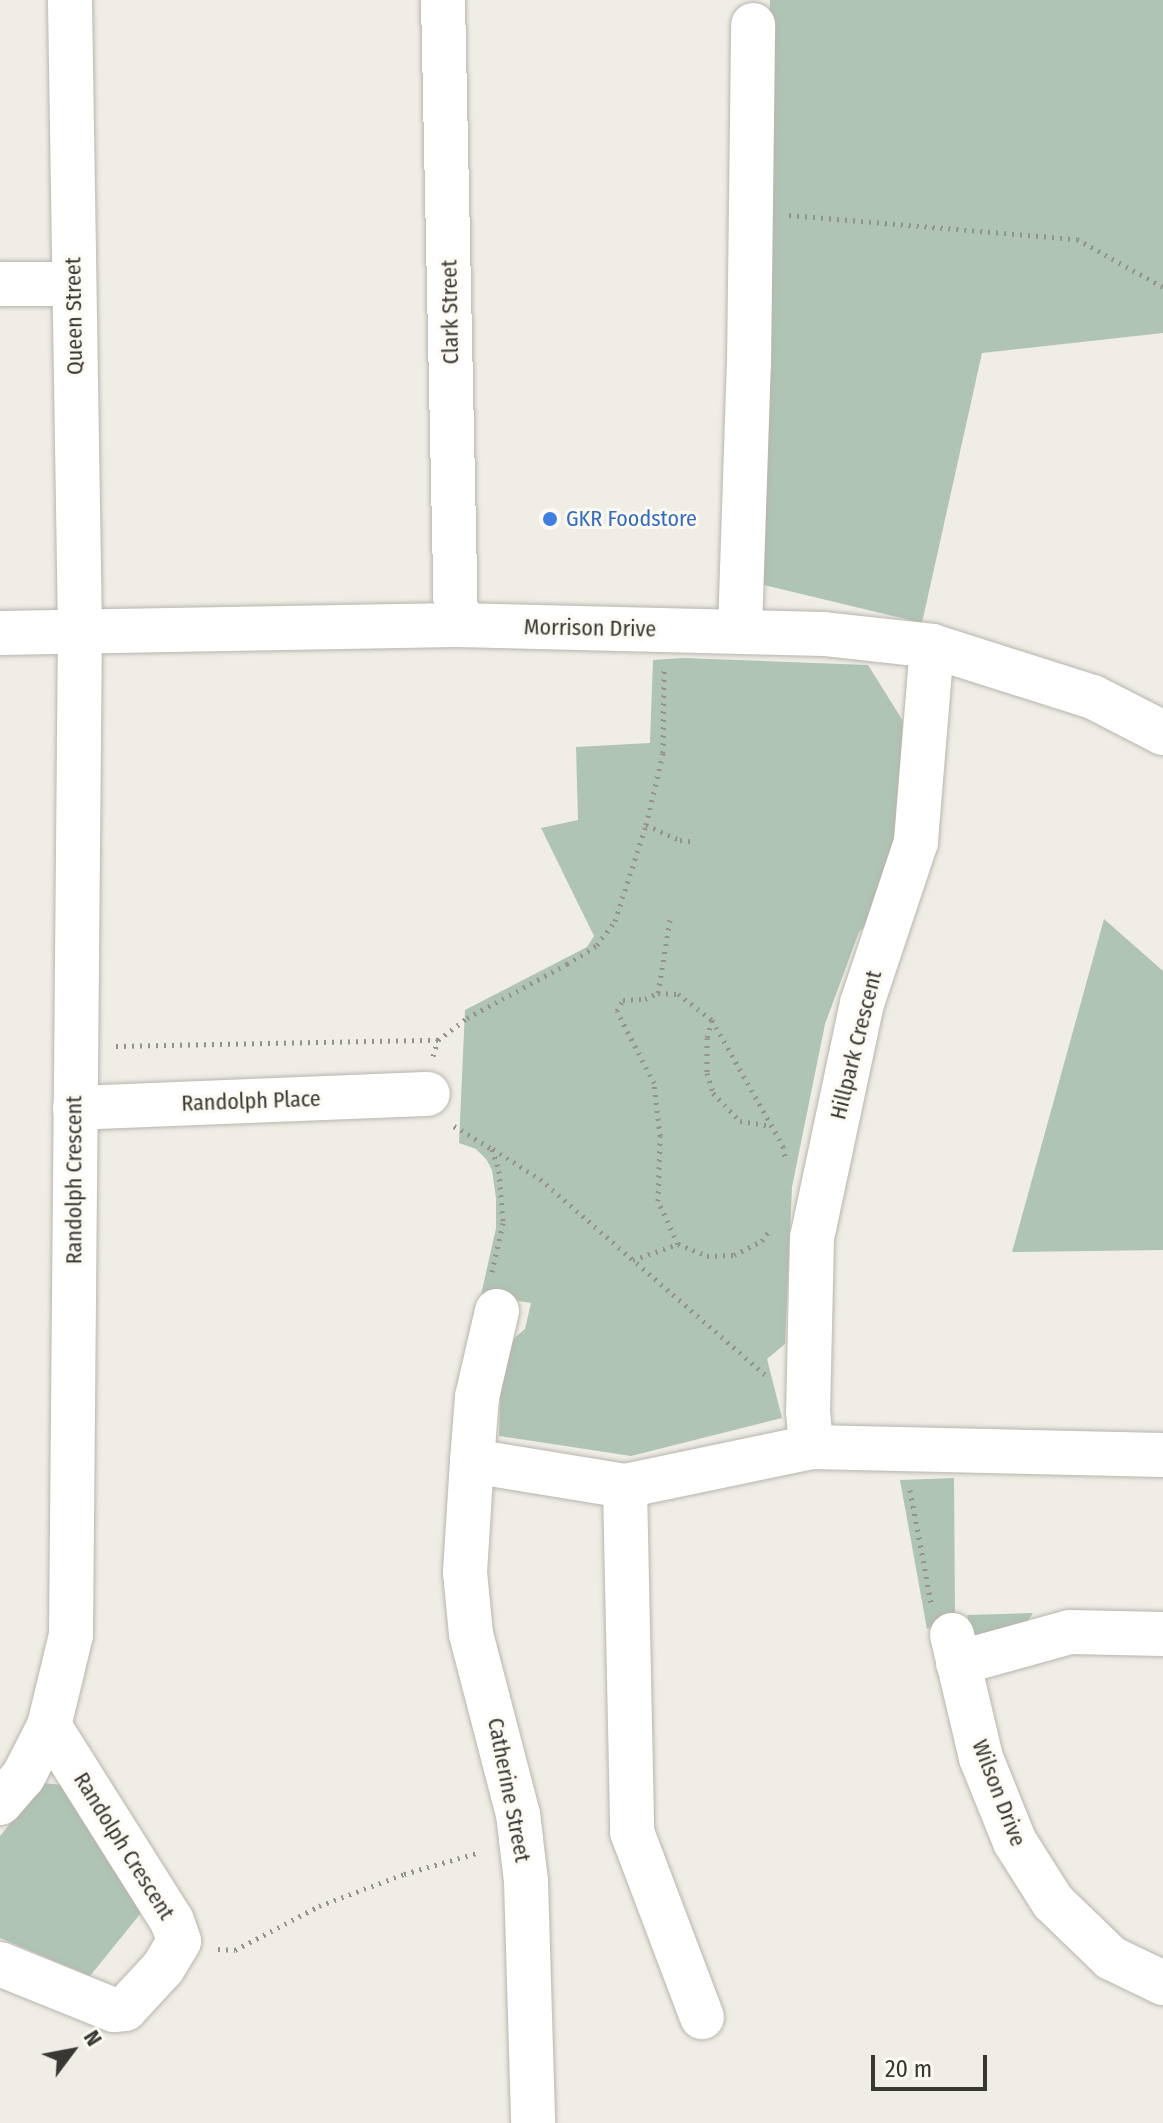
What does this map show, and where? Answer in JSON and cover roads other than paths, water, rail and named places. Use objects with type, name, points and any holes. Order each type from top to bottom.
[{"type":"street","name":"Queen Street","points":[[70,0],[80,632]]},
{"type":"street","name":"Clark Street","points":[[443,0],[456,625]]},
{"type":"street","points":[[740,630],[749,365],[753,25]]},
{"type":"street","points":[[0,284],[74,284]]},
{"type":"street","name":"Morrison Drive","points":[[0,633],[456,625],[824,634],[932,646],[1093,697],[1163,733]]},
{"type":"street","name":"Randolph Crescent","points":[[0,1803],[23,1777],[49,1726],[71,1635],[80,632]]},
{"type":"street","name":"Hillpark Crescent","points":[[810,1429],[812,1238],[862,1003],[916,842],[932,646]]},
{"type":"street","name":"Randolph Place","points":[[75,1108],[428,1094]]},
{"type":"street","points":[[497,1311],[477,1397],[472,1461],[625,1486],[810,1429],[903,1449],[1163,1455]]},
{"type":"street","name":"Catherine Street","points":[[472,1461],[465,1572],[471,1634],[518,1814],[526,1881],[533,2123]]},
{"type":"street","points":[[625,1486],[632,1832],[702,2017]]},
{"type":"street","name":"Wilson Drive","points":[[1163,1634],[1070,1632],[955,1649],[981,1758],[1015,1842],[1053,1902],[1111,1958],[1163,1983]]},
{"type":"street","name":"Randolph Crescent","points":[[0,1964],[114,2010],[125,2009],[177,1948],[178,1932],[172,1921],[49,1726]]},
{"type":"place","name":"GKR Foodstore","points":[[550,519]]}]
